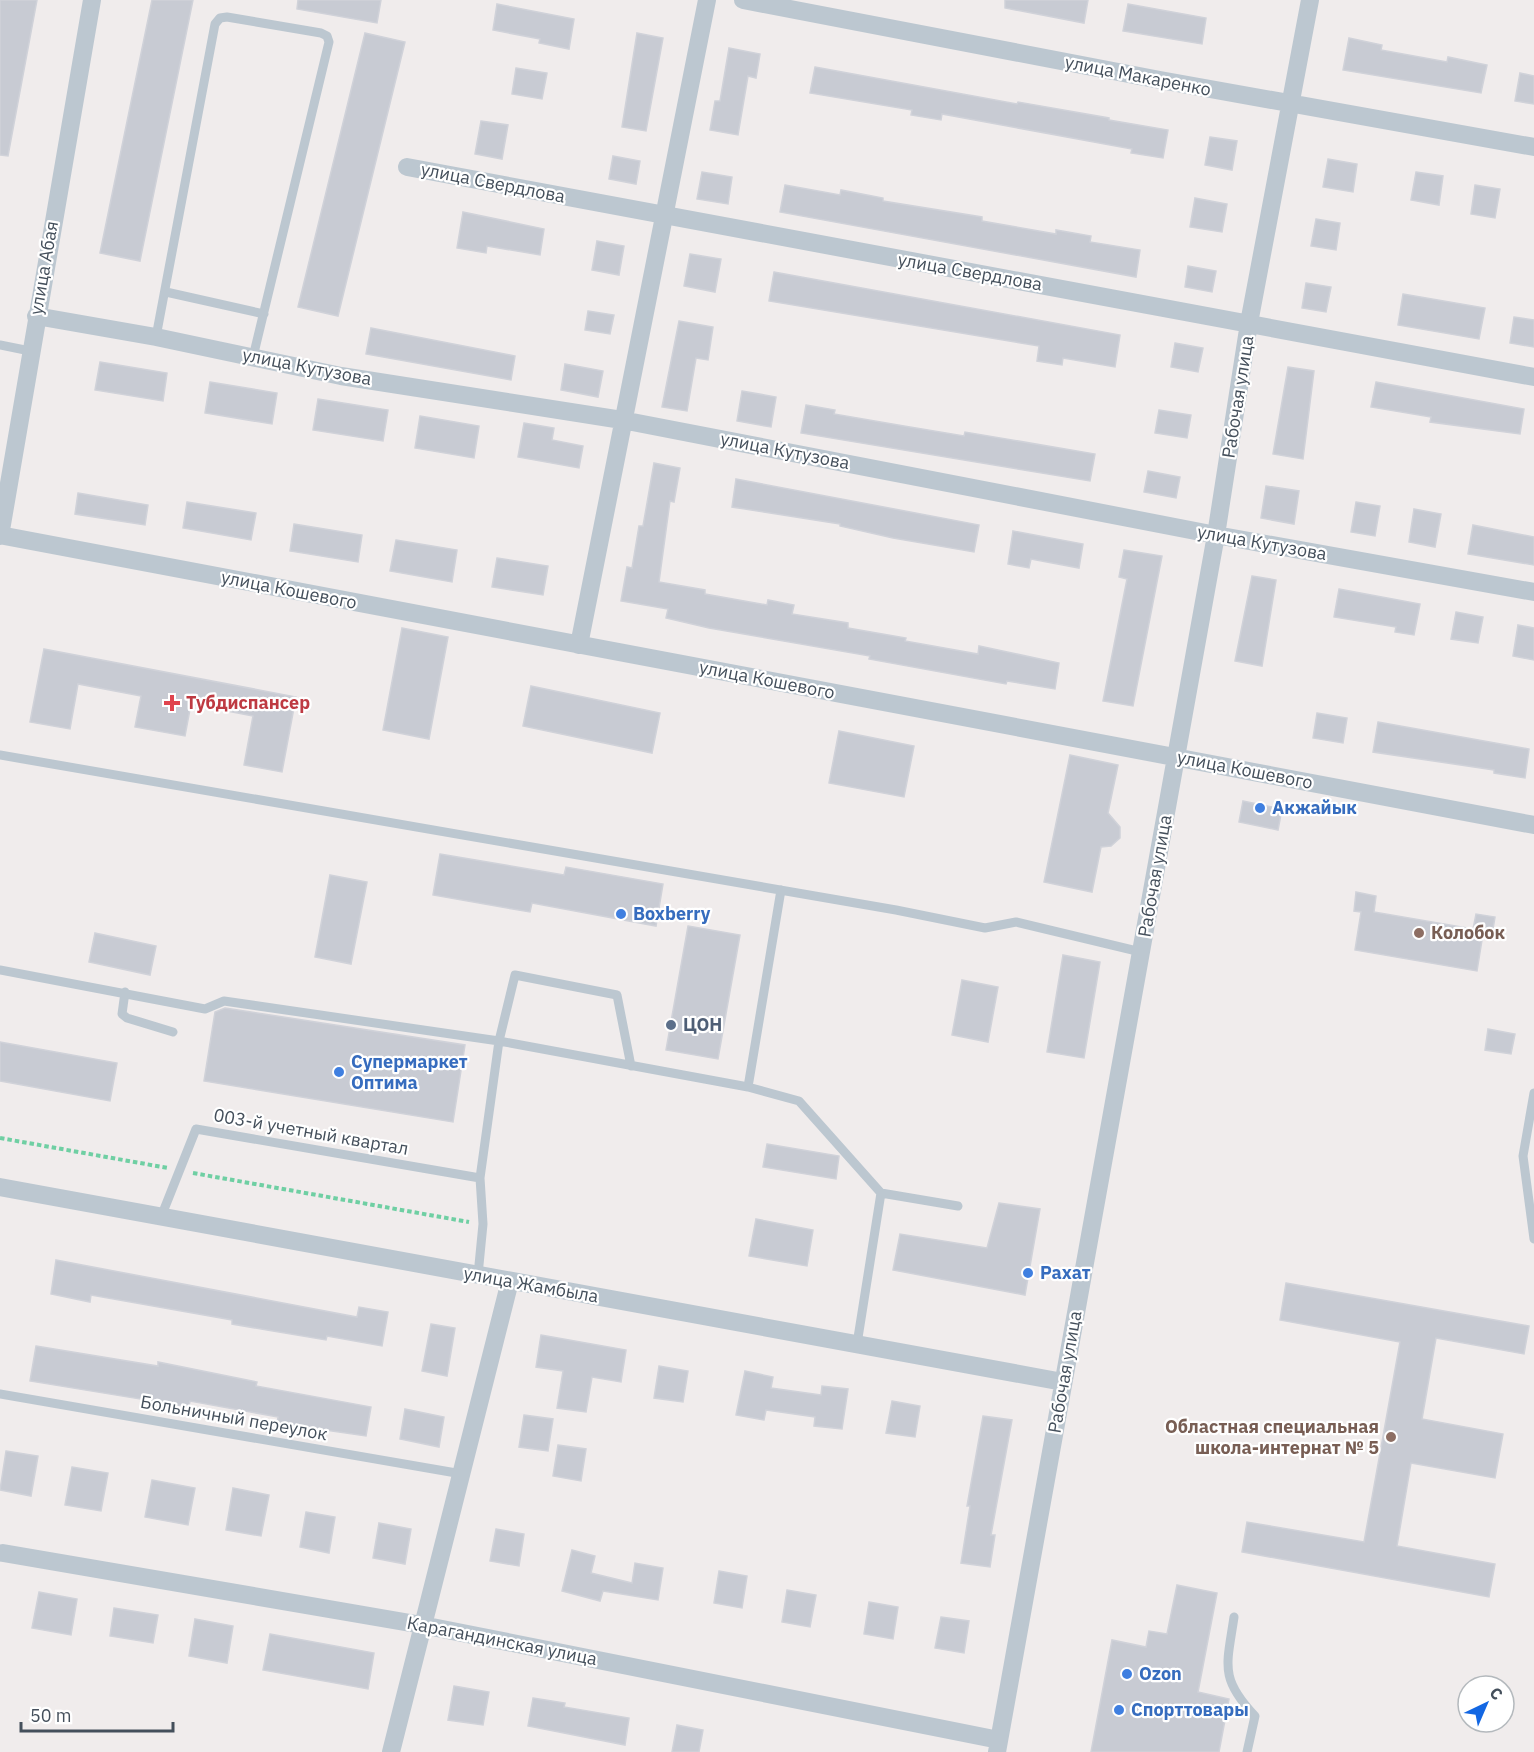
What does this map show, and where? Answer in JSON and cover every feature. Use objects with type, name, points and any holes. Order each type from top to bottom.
[{"type":"street","name":"улица Абая","points":[[0,536],[36,315],[92,0]]},
{"type":"street","points":[[579,645],[706,0]]},
{"type":"street","name":"улица Макаренко","points":[[743,0],[1291,104],[1534,147]]},
{"type":"street","name":"Рабочая улица","points":[[998,1746],[1216,535],[1249,323],[1310,0]]},
{"type":"street","name":"улица Свердлова","points":[[407,167],[1534,377]]},
{"type":"street","name":"улица Кутузова","points":[[36,315],[156,337],[341,376],[622,420],[1216,535],[1534,592]]},
{"type":"street","name":"улица Кошевого","points":[[0,536],[1534,825]]},
{"type":"street","name":"улица Жамбыла","points":[[0,1187],[1063,1382]]},
{"type":"street","points":[[392,1752],[510,1281]]},
{"type":"street","name":"Карагандинская улица","points":[[3,1553],[422,1625],[998,1746]]},
{"type":"lane","points":[[156,337],[214,24],[220,18],[227,17],[321,33],[327,36],[329,42],[253,357]]},
{"type":"lane","points":[[166,292],[264,314]]},
{"type":"lane","points":[[0,345],[30,351]]},
{"type":"lane","points":[[0,755],[781,890],[985,928],[1016,922],[1141,952]]},
{"type":"lane","points":[[748,1087],[781,890]]},
{"type":"lane","points":[[0,970],[205,1009],[224,1001],[499,1041],[748,1087],[799,1101],[881,1193],[958,1206]]},
{"type":"lane","points":[[478,1275],[483,1224],[480,1178],[499,1041],[515,975],[617,995],[631,1066]]},
{"type":"lane","points":[[125,992],[122,1014],[127,1018],[173,1032]]},
{"type":"lane","points":[[1534,1093],[1523,1156],[1534,1239]]},
{"type":"lane","name":"003-й учетный квартал","points":[[161,1217],[196,1129],[480,1178]]},
{"type":"lane","points":[[857,1344],[881,1193]]},
{"type":"lane","name":"Больничный переулок","points":[[0,1394],[462,1474]]},
{"type":"lane","points":[[1234,1617],[1227,1670],[1239,1698],[1255,1716],[1247,1752]]},
{"type":"path","points":[[0,1138],[483,1224]]},
{"type":"building","points":[[0,0],[37,0],[8,156],[0,155]]},
{"type":"building","points":[[152,0],[193,0],[140,261],[100,253]]},
{"type":"building","points":[[298,0],[381,0],[377,23],[297,9]]},
{"type":"building","points":[[1005,0],[1088,0],[1084,23],[1005,8]]},
{"type":"building","points":[[497,4],[574,19],[569,49],[539,43],[540,39],[493,30]]},
{"type":"building","points":[[1128,4],[1206,18],[1202,44],[1123,31]]},
{"type":"building","points":[[365,33],[405,42],[338,316],[298,307]]},
{"type":"building","points":[[637,33],[663,38],[646,131],[622,127]]},
{"type":"building","points":[[1349,38],[1382,45],[1381,50],[1447,62],[1448,57],[1487,65],[1481,93],[1343,70]]},
{"type":"building","points":[[729,48],[760,54],[756,78],[748,76],[738,135],[710,130],[715,101],[720,101]]},
{"type":"building","points":[[815,67],[1168,130],[1163,158],[1131,153],[1132,149],[942,114],[941,120],[911,115],[912,110],[810,93]]},
{"type":"building","points":[[516,68],[547,73],[542,99],[512,94]]},
{"type":"building","points":[[1520,73],[1534,76],[1534,104],[1515,101]]},
{"type":"building","points":[[481,121],[508,125],[502,159],[475,154]]},
{"type":"building","points":[[1210,137],[1237,141],[1232,170],[1205,165]]},
{"type":"building","points":[[613,156],[640,161],[636,184],[609,179]]},
{"type":"building","points":[[1328,159],[1357,164],[1353,192],[1323,187]]},
{"type":"building","points":[[702,172],[732,177],[728,204],[697,199]]},
{"type":"building","points":[[1416,172],[1443,176],[1439,205],[1411,200]]},
{"type":"building","points":[[785,185],[840,195],[841,190],[883,198],[883,201],[982,217],[982,221],[1056,234],[1056,230],[1091,236],[1090,242],[1140,250],[1136,277],[780,212]]},
{"type":"building","points":[[1475,185],[1500,189],[1495,218],[1471,214]]},
{"type":"building","points":[[1195,198],[1227,204],[1222,232],[1190,227]]},
{"type":"building","points":[[463,212],[544,229],[540,255],[487,246],[486,253],[457,248]]},
{"type":"building","points":[[1316,219],[1340,223],[1336,250],[1311,246]]},
{"type":"building","points":[[597,241],[624,246],[619,275],[592,270]]},
{"type":"building","points":[[690,254],[721,259],[715,292],[684,286]]},
{"type":"building","points":[[1188,266],[1216,271],[1212,292],[1185,287]]},
{"type":"building","points":[[774,272],[1120,335],[1115,367],[1063,358],[1062,365],[1037,361],[1039,346],[769,301]]},
{"type":"building","points":[[1306,283],[1331,287],[1326,312],[1302,308]]},
{"type":"building","points":[[1403,294],[1485,308],[1479,339],[1398,325]]},
{"type":"building","points":[[588,311],[614,315],[610,334],[585,330]]},
{"type":"building","points":[[1514,317],[1534,320],[1534,347],[1510,343]]},
{"type":"building","points":[[679,321],[713,327],[708,360],[696,358],[687,411],[662,407]]},
{"type":"building","points":[[371,328],[515,356],[511,380],[366,354]]},
{"type":"building","points":[[1175,343],[1203,348],[1198,372],[1171,367]]},
{"type":"building","points":[[100,362],[167,373],[163,401],[95,390]]},
{"type":"building","points":[[565,364],[603,371],[598,397],[561,390]]},
{"type":"building","points":[[1288,367],[1314,371],[1303,459],[1273,454]]},
{"type":"building","points":[[210,382],[277,393],[272,424],[205,413]]},
{"type":"building","points":[[1376,382],[1524,409],[1520,434],[1430,422],[1431,417],[1371,407]]},
{"type":"building","points":[[742,391],[776,397],[771,427],[737,421]]},
{"type":"building","points":[[318,399],[388,410],[383,441],[313,430]]},
{"type":"building","points":[[806,405],[835,410],[834,414],[904,426],[964,436],[965,432],[1095,454],[1090,481],[801,433]]},
{"type":"building","points":[[1159,410],[1191,415],[1187,438],[1155,433]]},
{"type":"building","points":[[420,416],[479,426],[474,458],[415,448]]},
{"type":"building","points":[[524,423],[554,428],[552,440],[583,446],[579,468],[518,457]]},
{"type":"building","points":[[654,463],[680,468],[674,502],[670,501],[659,582],[705,590],[705,594],[767,605],[768,600],[794,605],[792,614],[848,623],[848,628],[906,638],[905,641],[978,654],[979,646],[1059,663],[1055,689],[1007,681],[1006,684],[869,659],[870,656],[709,628],[666,618],[668,609],[621,601],[627,567],[632,568],[639,526],[643,526]]},
{"type":"building","points":[[1148,471],[1180,477],[1176,498],[1144,492]]},
{"type":"building","points":[[736,479],[979,525],[974,552],[893,538],[840,526],[840,524],[732,507]]},
{"type":"building","points":[[1266,486],[1299,491],[1294,524],[1261,518]]},
{"type":"building","points":[[78,493],[148,505],[145,525],[75,514]]},
{"type":"building","points":[[187,502],[256,513],[251,540],[183,528]]},
{"type":"building","points":[[1356,502],[1380,506],[1375,536],[1351,532]]},
{"type":"building","points":[[1414,509],[1441,514],[1435,547],[1409,542]]},
{"type":"building","points":[[294,524],[362,535],[358,562],[290,551]]},
{"type":"building","points":[[1473,525],[1534,537],[1534,565],[1468,554]]},
{"type":"building","points":[[1013,531],[1083,544],[1079,568],[1031,559],[1029,568],[1008,564]]},
{"type":"building","points":[[396,540],[457,550],[452,582],[390,571]]},
{"type":"building","points":[[1124,550],[1162,556],[1133,706],[1103,701],[1127,579],[1119,577]]},
{"type":"building","points":[[497,558],[548,566],[543,595],[492,587]]},
{"type":"building","points":[[1252,576],[1276,580],[1262,666],[1235,661]]},
{"type":"building","points":[[1339,589],[1420,604],[1414,635],[1395,632],[1396,627],[1334,617]]},
{"type":"building","points":[[1456,612],[1483,617],[1478,643],[1451,639]]},
{"type":"building","points":[[1518,625],[1534,628],[1534,660],[1513,656]]},
{"type":"building","points":[[402,628],[448,637],[429,739],[383,730]]},
{"type":"building","points":[[44,649],[296,697],[282,772],[244,765],[253,716],[191,704],[185,736],[135,727],[141,696],[78,684],[70,729],[30,722]]},
{"type":"building","points":[[531,686],[660,713],[652,753],[523,726]]},
{"type":"building","points":[[1317,713],[1347,718],[1343,743],[1313,738]]},
{"type":"building","points":[[1378,722],[1529,749],[1525,778],[1494,773],[1494,770],[1373,752]]},
{"type":"building","points":[[839,731],[914,746],[904,797],[829,783]]},
{"type":"building","points":[[1070,755],[1118,765],[1108,813],[1120,827],[1120,838],[1111,846],[1101,847],[1092,892],[1044,882]]},
{"type":"building","points":[[1243,801],[1282,809],[1278,830],[1239,822]]},
{"type":"building","points":[[440,854],[564,875],[566,867],[663,884],[656,926],[532,903],[530,912],[433,895]]},
{"type":"building","points":[[330,875],[367,882],[351,964],[315,957]]},
{"type":"building","points":[[1356,892],[1376,896],[1374,912],[1473,929],[1476,914],[1495,917],[1492,935],[1483,934],[1477,971],[1355,950],[1361,912],[1354,911]]},
{"type":"building","points":[[688,926],[740,935],[718,1059],[666,1050]]},
{"type":"building","points":[[95,933],[156,946],[150,975],[89,962]]},
{"type":"building","points":[[1063,955],[1100,962],[1084,1058],[1047,1052]]},
{"type":"building","points":[[962,980],[998,987],[988,1042],[952,1035]]},
{"type":"building","points":[[225,1008],[465,1045],[453,1122],[204,1081],[215,1012]]},
{"type":"building","points":[[1488,1029],[1515,1034],[1511,1054],[1485,1050]]},
{"type":"building","points":[[0,1042],[117,1063],[110,1101],[0,1081]]},
{"type":"building","points":[[767,1144],[839,1156],[836,1179],[763,1167]]},
{"type":"building","points":[[999,1203],[1040,1209],[1025,1295],[893,1270],[900,1234],[987,1248]]},
{"type":"building","points":[[756,1219],[813,1230],[807,1266],[749,1256]]},
{"type":"building","points":[[56,1260],[357,1317],[359,1307],[388,1312],[382,1346],[327,1336],[326,1340],[232,1324],[232,1320],[91,1295],[90,1302],[51,1294]]},
{"type":"building","points":[[1286,1283],[1529,1326],[1524,1354],[1436,1338],[1422,1419],[1503,1434],[1495,1478],[1411,1463],[1397,1546],[1495,1564],[1489,1597],[1242,1552],[1247,1522],[1364,1542],[1400,1342],[1280,1320]]},
{"type":"building","points":[[431,1324],[455,1328],[447,1376],[422,1371]]},
{"type":"building","points":[[541,1335],[626,1350],[621,1382],[592,1377],[586,1412],[557,1408],[563,1371],[536,1367]]},
{"type":"building","points":[[36,1346],[158,1366],[158,1362],[257,1382],[256,1386],[371,1407],[366,1436],[277,1423],[278,1417],[190,1401],[189,1407],[30,1381]]},
{"type":"building","points":[[659,1366],[688,1371],[683,1402],[654,1398]]},
{"type":"building","points":[[745,1371],[773,1377],[771,1388],[821,1395],[822,1386],[848,1389],[842,1429],[814,1426],[815,1417],[766,1410],[764,1420],[736,1415]]},
{"type":"building","points":[[892,1401],[920,1406],[915,1437],[886,1433]]},
{"type":"building","points":[[405,1409],[444,1417],[439,1447],[400,1439]]},
{"type":"building","points":[[524,1415],[553,1419],[548,1451],[519,1447]]},
{"type":"building","points":[[983,1416],[1012,1420],[991,1535],[995,1535],[990,1567],[961,1563],[970,1506],[967,1506]]},
{"type":"building","points":[[558,1445],[586,1449],[581,1481],[553,1476]]},
{"type":"building","points":[[6,1451],[38,1456],[31,1496],[0,1490]]},
{"type":"building","points":[[72,1467],[108,1473],[101,1511],[65,1505]]},
{"type":"building","points":[[152,1480],[195,1488],[188,1525],[145,1517]]},
{"type":"building","points":[[233,1488],[269,1495],[261,1536],[226,1530]]},
{"type":"building","points":[[306,1512],[335,1517],[329,1553],[300,1547]]},
{"type":"building","points":[[379,1523],[411,1529],[405,1564],[373,1558]]},
{"type":"building","points":[[496,1529],[524,1534],[519,1566],[490,1561]]},
{"type":"building","points":[[572,1550],[595,1556],[591,1573],[632,1583],[635,1563],[663,1568],[658,1600],[603,1591],[600,1601],[562,1591]]},
{"type":"building","points":[[719,1571],[747,1576],[742,1608],[714,1603]]},
{"type":"building","points":[[1177,1585],[1217,1593],[1198,1692],[1229,1699],[1219,1752],[1091,1752],[1112,1640],[1146,1647],[1149,1631],[1167,1634]]},
{"type":"building","points":[[787,1590],[816,1595],[810,1627],[782,1622]]},
{"type":"building","points":[[39,1592],[77,1599],[71,1635],[32,1628]]},
{"type":"building","points":[[869,1602],[898,1607],[893,1639],[864,1634]]},
{"type":"building","points":[[114,1608],[158,1615],[153,1643],[110,1636]]},
{"type":"building","points":[[941,1617],[969,1621],[964,1653],[935,1648]]},
{"type":"building","points":[[195,1619],[233,1626],[227,1663],[189,1656]]},
{"type":"building","points":[[270,1634],[374,1653],[368,1689],[263,1670]]},
{"type":"building","points":[[454,1686],[489,1692],[483,1725],[448,1720]]},
{"type":"building","points":[[533,1698],[565,1703],[564,1707],[629,1718],[625,1745],[528,1726]]},
{"type":"building","points":[[677,1725],[703,1730],[699,1752],[672,1752]]},
{"type":"place","name":"Тубдиспансер","points":[[172,703]]},
{"type":"place","name":"Акжайык","points":[[1260,808]]},
{"type":"place","name":"Boxberry","points":[[621,914]]},
{"type":"place","name":"Колобок","points":[[1419,933]]},
{"type":"place","name":"ЦОН","points":[[671,1025]]},
{"type":"place","name":"Супермаркет Оптима","points":[[339,1072]]},
{"type":"place","name":"Рахат","points":[[1028,1273]]},
{"type":"place","name":"Областная специальная школа-интернат № 5","points":[[1391,1437]]},
{"type":"place","name":"Ozon","points":[[1127,1674]]},
{"type":"place","name":"Спорттовары","points":[[1119,1710]]}]
